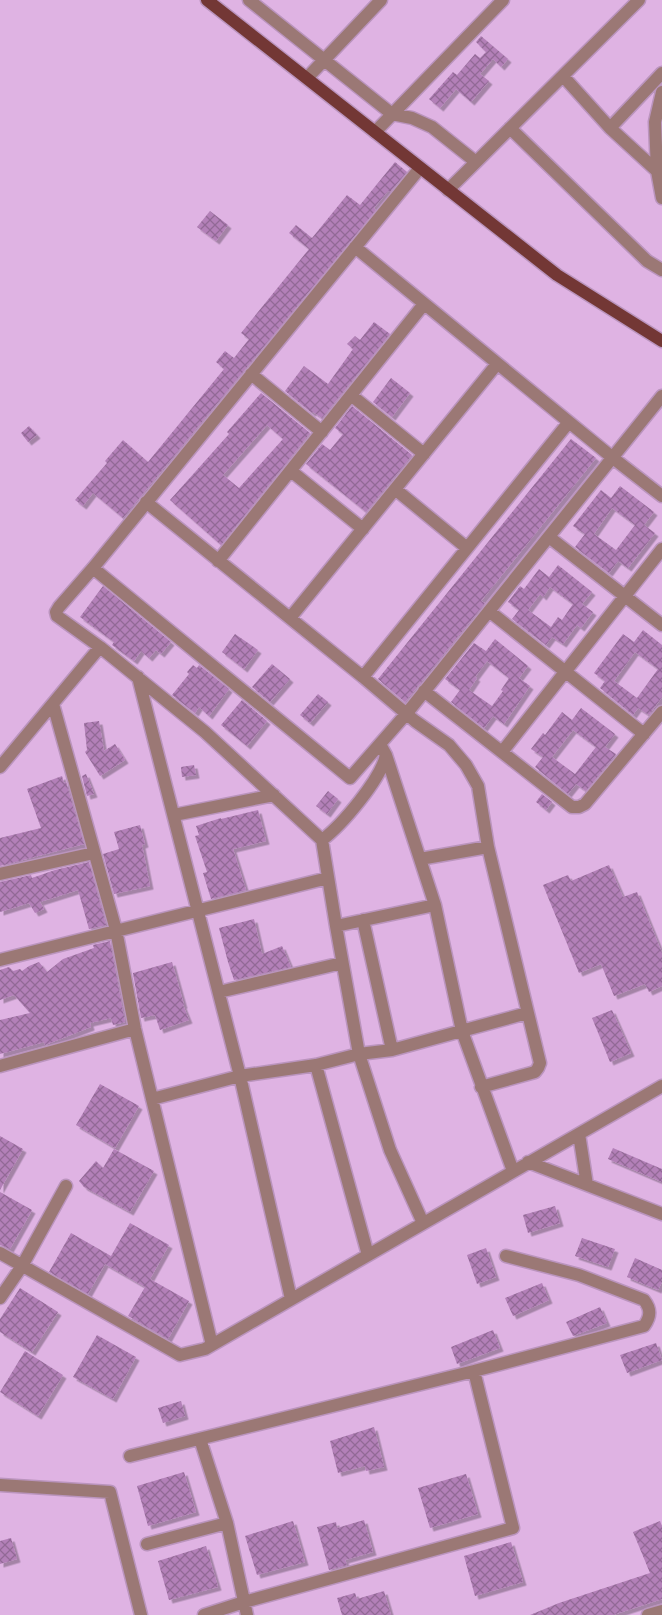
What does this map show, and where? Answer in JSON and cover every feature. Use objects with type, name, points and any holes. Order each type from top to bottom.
[{"type":"main road","points":[[207,0],[557,275],[662,342]]},
{"type":"street","points":[[249,0],[392,114],[412,118],[432,127],[476,162]]},
{"type":"street","points":[[307,78],[381,0]]},
{"type":"street","points":[[375,132],[503,0]]},
{"type":"street","points":[[448,190],[563,76],[633,2]]},
{"type":"street","points":[[610,128],[662,73]]},
{"type":"street","points":[[563,76],[610,128],[657,172]]},
{"type":"street","points":[[662,92],[655,122],[657,172],[662,198]]},
{"type":"street","points":[[510,128],[647,261],[662,270]]},
{"type":"street","points":[[420,168],[56,612],[57,616],[100,647],[205,732],[322,840],[359,1054],[390,1150],[423,1223]]},
{"type":"street","points":[[354,248],[662,496]]},
{"type":"street","points":[[218,561],[424,304]]},
{"type":"street","points":[[290,618],[497,364]]},
{"type":"street","points":[[251,374],[322,432]]},
{"type":"street","points":[[351,395],[424,454]]},
{"type":"street","points":[[93,568],[350,778],[407,713],[662,396]]},
{"type":"street","points":[[362,678],[569,422]]},
{"type":"street","points":[[291,471],[363,529]]},
{"type":"street","points":[[395,490],[467,548]]},
{"type":"street","points":[[146,502],[362,678],[449,745],[466,765],[478,786],[488,847],[540,1063],[535,1072],[482,1087]]},
{"type":"street","points":[[549,537],[662,625]]},
{"type":"street","points":[[502,752],[662,548]]},
{"type":"street","points":[[489,611],[644,734]]},
{"type":"street","points":[[0,767],[100,647]]},
{"type":"street","points":[[138,677],[240,1076],[291,1299]]},
{"type":"street","points":[[424,691],[572,807],[579,807],[585,804],[662,712]]},
{"type":"street","points":[[53,704],[116,930],[135,1030],[212,1345]]},
{"type":"street","points":[[380,744],[386,755],[434,905],[462,1031],[513,1171]]},
{"type":"street","points":[[322,840],[331,833],[375,781],[386,755]]},
{"type":"street","points":[[174,815],[274,795]]},
{"type":"street","points":[[420,859],[488,847]]},
{"type":"street","points":[[0,874],[94,853]]},
{"type":"street","points":[[0,960],[328,878]]},
{"type":"street","points":[[336,926],[434,905]]},
{"type":"street","points":[[363,920],[392,1050]]},
{"type":"street","points":[[219,992],[342,964]]},
{"type":"street","points":[[152,1099],[240,1076],[316,1065],[359,1054],[392,1050],[527,1013]]},
{"type":"street","points":[[0,1066],[135,1030]]},
{"type":"street","points":[[316,1065],[368,1255]]},
{"type":"street","points":[[0,1253],[19,1269],[180,1355],[204,1349],[662,1086]]},
{"type":"street","points":[[578,1134],[587,1185]]},
{"type":"street","points":[[528,1162],[662,1214]]},
{"type":"street","points":[[0,1298],[19,1269],[66,1186]]},
{"type":"street","points":[[130,1456],[474,1371],[644,1326],[648,1320],[650,1313],[644,1300],[579,1275],[506,1256]]},
{"type":"street","points":[[0,1275],[19,1269]]},
{"type":"street","points":[[204,1615],[246,1609],[513,1528],[474,1371]]},
{"type":"street","points":[[200,1439],[227,1523],[246,1609]]},
{"type":"street","points":[[0,1485],[110,1492],[141,1615]]},
{"type":"street","points":[[147,1544],[227,1523]]},
{"type":"building","points":[[481,36],[508,59],[501,67],[493,59],[480,74],[489,81],[471,102],[456,89],[440,108],[429,99],[453,72],[457,75],[475,54],[480,58],[486,52],[476,42]]},
{"type":"building","points":[[395,162],[407,172],[374,208],[376,210],[123,518],[93,493],[83,506],[75,500],[107,463],[105,461],[123,440],[148,462],[224,369],[216,362],[225,351],[234,358],[249,339],[241,333],[309,249],[289,233],[296,225],[312,238],[347,195],[360,205]]},
{"type":"building","points":[[210,211],[228,225],[216,241],[197,227]]},
{"type":"building","points":[[374,322],[390,334],[322,418],[312,413],[285,391],[304,366],[328,384],[353,349],[347,344],[355,336],[360,340]]},
{"type":"building","points":[[391,378],[410,393],[392,417],[373,402]]},
{"type":"building","points":[[261,393],[310,433],[221,545],[170,500],[229,434],[227,432]],"holes":[[[267,425],[283,439],[239,488],[223,475]]]},
{"type":"building","points":[[352,406],[412,455],[366,512],[306,464],[322,444],[330,450],[343,434],[335,428]]},
{"type":"building","points":[[29,426],[37,435],[28,442],[21,433]]},
{"type":"building","points":[[571,439],[596,458],[481,601],[485,603],[405,702],[378,679]]},
{"type":"building","points":[[620,486],[654,512],[644,525],[655,533],[628,568],[618,561],[609,573],[575,547],[585,534],[573,526],[601,490],[611,498]],"holes":[[[612,508],[635,525],[616,550],[594,534]]]},
{"type":"building","points":[[558,565],[592,592],[582,604],[593,612],[581,628],[577,625],[563,644],[552,637],[546,645],[512,619],[519,610],[508,602],[520,586],[524,589],[539,569],[549,577]],"holes":[[[550,587],[573,604],[562,620],[558,617],[551,627],[528,610],[540,594],[543,597]]]},
{"type":"building","points":[[103,586],[171,642],[161,654],[156,650],[149,658],[141,651],[134,661],[112,645],[114,642],[80,617]]},
{"type":"building","points":[[643,630],[662,645],[662,697],[649,715],[638,708],[633,715],[600,688],[605,681],[594,673],[623,634],[634,642]],"holes":[[[635,652],[658,669],[637,698],[614,681]]]},
{"type":"building","points":[[235,634],[258,650],[244,669],[222,652]]},
{"type":"building","points":[[495,639],[528,666],[519,678],[530,686],[504,724],[493,716],[484,728],[451,702],[460,690],[445,679],[474,643],[486,651]],"holes":[[[487,661],[509,678],[501,690],[503,691],[492,706],[469,690],[477,678],[475,677]]]},
{"type":"building","points":[[272,664],[290,679],[270,702],[252,687]]},
{"type":"building","points":[[193,665],[197,668],[199,665],[229,689],[209,716],[199,707],[195,713],[172,695],[189,674],[187,672]]},
{"type":"building","points":[[318,694],[328,702],[310,723],[300,715]]},
{"type":"building","points":[[242,700],[267,721],[247,746],[221,725]]},
{"type":"building","points":[[581,708],[615,734],[605,747],[616,754],[586,791],[576,784],[568,794],[535,767],[543,757],[531,749],[543,733],[545,735],[562,712],[572,720]],"holes":[[[573,730],[596,747],[575,774],[552,757]]]},
{"type":"building","points":[[99,721],[104,751],[115,744],[125,760],[100,776],[85,752],[87,750],[84,723]]},
{"type":"building","points":[[194,765],[196,775],[182,777],[181,767]]},
{"type":"building","points":[[86,774],[94,794],[87,796],[82,776]]},
{"type":"building","points":[[62,776],[64,783],[66,782],[84,844],[0,866],[0,838],[41,828],[27,789]]},
{"type":"building","points":[[328,791],[338,799],[327,814],[316,806]]},
{"type":"building","points":[[542,794],[552,802],[546,810],[536,802]]},
{"type":"building","points":[[258,810],[266,841],[233,849],[246,890],[211,899],[203,873],[207,872],[195,836],[199,835],[196,826]]},
{"type":"building","points":[[140,825],[145,844],[142,845],[150,886],[114,894],[103,854],[119,849],[114,832]]},
{"type":"building","points":[[89,862],[106,925],[89,929],[78,890],[40,902],[44,909],[35,913],[29,903],[0,912],[0,882],[31,875],[32,878]]},
{"type":"building","points":[[609,865],[623,897],[637,892],[662,953],[662,986],[649,992],[645,984],[614,996],[601,964],[579,973],[543,885],[568,875],[571,881]]},
{"type":"building","points":[[254,919],[262,954],[282,946],[291,967],[234,980],[219,928]]},
{"type":"building","points":[[110,941],[125,1022],[113,1025],[111,1018],[90,1023],[91,1027],[45,1045],[44,1042],[0,1054],[0,1020],[30,1013],[14,995],[0,1000],[0,970],[9,967],[13,971],[20,969],[22,971],[39,962],[47,972],[63,959],[94,948],[93,945]]},
{"type":"building","points":[[172,962],[183,1005],[189,1020],[160,1030],[155,1015],[141,1018],[132,968],[133,973]]},
{"type":"building","points":[[612,1010],[631,1053],[610,1062],[592,1018]]},
{"type":"building","points":[[100,1084],[139,1106],[115,1148],[76,1125]]},
{"type":"building","points":[[0,1136],[23,1149],[0,1190]]},
{"type":"building","points":[[613,1148],[662,1169],[662,1182],[608,1159]]},
{"type":"building","points":[[114,1149],[154,1171],[130,1212],[84,1187],[79,1181],[96,1161],[103,1168]]},
{"type":"building","points":[[0,1192],[32,1210],[10,1249],[0,1245]]},
{"type":"building","points":[[555,1206],[560,1223],[528,1233],[523,1215]]},
{"type":"building","points":[[130,1223],[169,1245],[150,1279],[189,1301],[168,1339],[128,1316],[145,1287],[105,1264],[88,1294],[49,1272],[71,1233],[111,1256]]},
{"type":"building","points":[[582,1238],[615,1249],[608,1267],[575,1256]]},
{"type":"building","points":[[486,1248],[496,1277],[477,1284],[467,1255]]},
{"type":"building","points":[[635,1258],[662,1270],[662,1282],[658,1290],[627,1277]]},
{"type":"building","points":[[542,1283],[549,1300],[513,1316],[505,1298]]},
{"type":"building","points":[[20,1288],[58,1312],[32,1352],[0,1332],[0,1319]]},
{"type":"building","points":[[600,1307],[607,1323],[573,1336],[566,1322]]},
{"type":"building","points":[[493,1330],[500,1348],[457,1364],[451,1347]]},
{"type":"building","points":[[97,1335],[136,1357],[113,1399],[73,1377]]},
{"type":"building","points":[[656,1343],[662,1360],[627,1373],[620,1355]]},
{"type":"building","points":[[25,1351],[63,1375],[38,1416],[0,1392]]},
{"type":"building","points":[[181,1401],[185,1416],[163,1423],[158,1408]]},
{"type":"building","points":[[374,1427],[384,1467],[366,1471],[365,1466],[338,1473],[330,1441]]},
{"type":"building","points":[[184,1472],[196,1512],[148,1526],[137,1486]]},
{"type":"building","points":[[466,1474],[478,1514],[430,1528],[418,1488]]},
{"type":"building","points":[[364,1520],[373,1552],[345,1560],[347,1565],[329,1570],[317,1527],[336,1522],[337,1528]]},
{"type":"building","points":[[293,1521],[305,1562],[257,1575],[245,1536]]},
{"type":"building","points":[[660,1521],[662,1526],[662,1599],[613,1615],[530,1615],[559,1603],[650,1573],[633,1532]]},
{"type":"building","points":[[11,1538],[17,1559],[0,1564],[0,1541]]},
{"type":"building","points":[[511,1542],[523,1582],[475,1596],[464,1556]]},
{"type":"building","points":[[206,1546],[218,1587],[169,1600],[158,1561]]},
{"type":"building","points":[[384,1591],[391,1615],[342,1615],[337,1598],[355,1593],[357,1599]]}]
